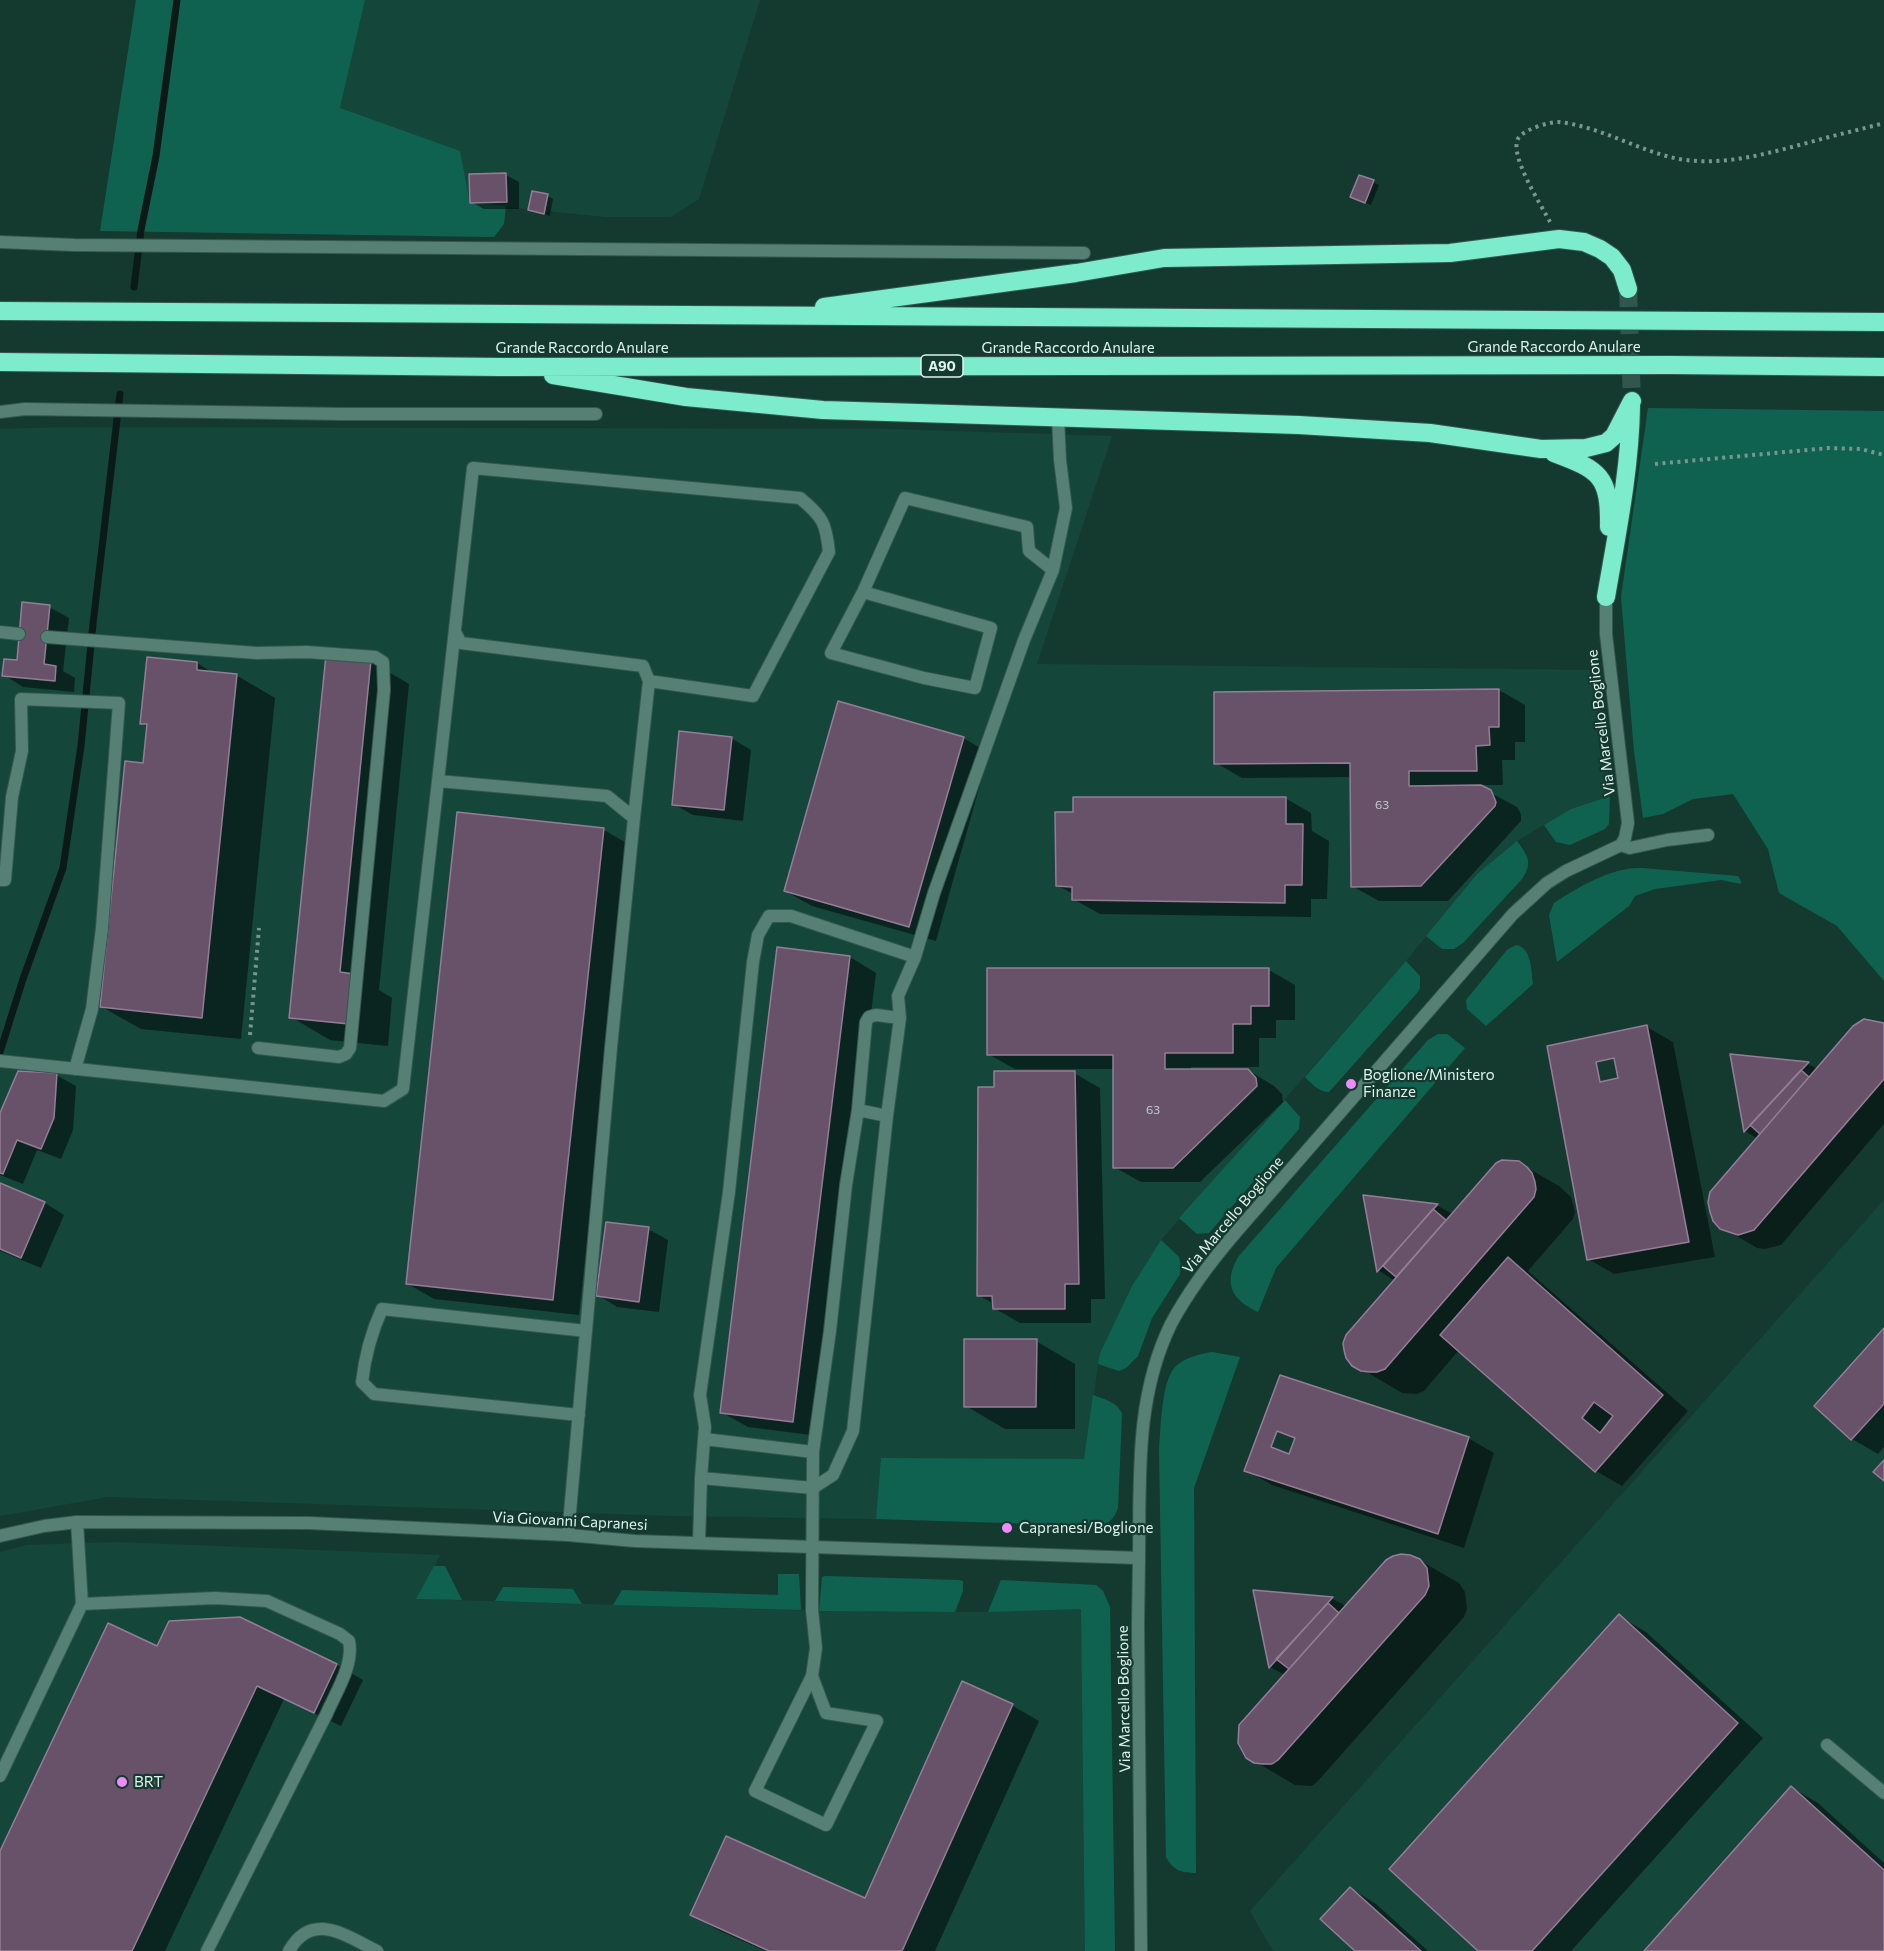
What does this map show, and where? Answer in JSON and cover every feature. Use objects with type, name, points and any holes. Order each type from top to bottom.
[{"type":"highway","points":[[760,316],[1076,273],[1164,258],[1450,253],[1558,239],[1584,242],[1612,257],[1622,270],[1628,289]]},
{"type":"highway","name":"Grande Raccordo Anulare","points":[[0,311],[1884,322]]},
{"type":"highway","name":"Grande Raccordo Anulare","points":[[0,362],[501,367],[1671,365],[1884,367]]},
{"type":"highway","points":[[501,367],[686,397],[773,406],[857,412],[1299,425],[1430,433],[1541,449],[1586,448],[1606,443],[1614,436],[1632,401],[1627,470],[1606,597]]},
{"type":"highway","points":[[1541,449],[1587,465],[1596,472],[1607,491],[1610,523],[1606,597]]},
{"type":"street","points":[[0,242],[1084,253]]},
{"type":"street","points":[[0,412],[25,409],[340,414],[596,414]]},
{"type":"street","points":[[701,1478],[813,1488],[833,1475],[853,1431],[887,1116],[900,1018],[898,996],[915,957],[934,893],[1024,640],[1053,570],[1066,508],[1058,418]]},
{"type":"street","points":[[3,1061],[384,1101],[403,1089],[473,468],[800,498],[818,513],[827,532],[829,552],[753,696],[649,681]]},
{"type":"street","points":[[863,592],[991,628],[975,688],[924,678],[831,653],[863,592],[905,498],[1027,527],[1029,551],[1053,570]]},
{"type":"street","name":"Via Marcello Boglione","points":[[1141,1951],[1138,1625],[1141,1454],[1148,1389],[1167,1334],[1190,1292],[1206,1268],[1237,1231],[1513,915],[1547,883],[1566,871],[1621,845],[1628,823],[1607,646],[1606,597]]},
{"type":"street","points":[[0,632],[19,634]]},
{"type":"street","points":[[455,632],[460,643],[643,666],[649,681],[611,1048],[568,1535]]},
{"type":"street","points":[[46,637],[256,653],[307,652],[375,657],[383,662],[384,690],[350,1048],[346,1054],[339,1056],[253,1045]]},
{"type":"street","points":[[0,880],[5,879],[12,797],[22,751],[21,699],[118,703],[100,939],[92,1009],[75,1069]]},
{"type":"street","points":[[438,781],[608,796],[634,818]]},
{"type":"street","name":"Via Marcello Boglione","points":[[1621,845],[1630,848],[1667,840],[1708,835]]},
{"type":"street","points":[[699,1542],[705,1427],[700,1395],[729,1192],[758,935],[769,916],[791,916],[915,957]]},
{"type":"street","points":[[812,1676],[826,1713],[877,1721],[826,1826],[755,1791],[812,1676],[816,1648],[812,1619],[813,1452],[830,1331],[846,1185],[858,1110],[866,1022],[869,1017],[876,1015],[900,1018]]},
{"type":"street","points":[[858,1110],[887,1116]]},
{"type":"street","points":[[579,1415],[374,1394],[362,1382],[373,1328],[382,1309],[586,1331]]},
{"type":"street","points":[[704,1439],[813,1452]]},
{"type":"street","points":[[0,1776],[82,1604],[77,1522]]},
{"type":"street","name":"Via Giovanni Capranesi","points":[[0,1536],[44,1526],[77,1522],[309,1523],[568,1535],[635,1541],[1140,1557]]},
{"type":"street","points":[[82,1604],[215,1598],[267,1601],[340,1634],[349,1641],[351,1652],[343,1678],[327,1713],[207,1951]]},
{"type":"street","points":[[1827,1744],[1884,1793]]},
{"type":"street","points":[[289,1951],[307,1930],[317,1928],[336,1932],[377,1951]]},
{"type":"path","points":[[1558,239],[1517,158],[1515,145],[1519,137],[1532,129],[1555,122],[1581,127],[1679,159],[1716,162],[1761,156],[1884,123]]},
{"type":"path","points":[[1655,464],[1822,448],[1861,449],[1884,454]]},
{"type":"path","points":[[253,1045],[259,928]]},
{"type":"shaded area","points":[[136,0],[365,0],[340,108],[460,151],[470,203],[506,206],[504,224],[494,237],[100,231]]},
{"type":"shaded area","points":[[365,0],[760,0],[699,199],[671,217],[605,217],[470,203],[340,108]]},
{"type":"shaded area","points":[[1648,408],[1884,411],[1884,981],[1837,926],[1779,893],[1768,849],[1733,794],[1693,799],[1663,814],[1643,818],[1634,751],[1621,597]]},
{"type":"shaded area","points":[[67,427],[888,429],[1112,436],[1037,664],[1598,670],[1610,796],[1571,809],[1520,839],[1477,874],[1406,961],[1161,1240],[1132,1286],[1100,1353],[1084,1459],[904,1460],[882,1458],[876,1519],[674,1516],[108,1497],[0,1516],[0,429]]},
{"type":"shaded area","points":[[1610,796],[1609,824],[1605,829],[1570,845],[1556,842],[1544,825],[1571,809]]},
{"type":"shaded area","points":[[1517,841],[1528,860],[1522,879],[1463,943],[1454,949],[1442,949],[1426,936],[1477,874]]},
{"type":"shaded area","points":[[1642,868],[1738,876],[1741,884],[1721,880],[1655,889],[1635,896],[1629,906],[1557,962],[1549,915],[1554,903],[1607,874]]},
{"type":"shaded area","points":[[1516,945],[1525,950],[1528,955],[1533,984],[1486,1026],[1467,1009],[1466,1000],[1507,950]]},
{"type":"shaded area","points":[[1406,961],[1420,976],[1420,988],[1417,993],[1329,1092],[1316,1087],[1305,1077]]},
{"type":"shaded area","points":[[1438,1034],[1447,1034],[1465,1048],[1276,1268],[1258,1312],[1249,1307],[1236,1296],[1231,1283],[1233,1267],[1238,1257],[1428,1040]]},
{"type":"shaded area","points":[[1285,1100],[1300,1117],[1299,1129],[1209,1233],[1197,1234],[1179,1218]]},
{"type":"shaded area","points":[[1884,1200],[1884,1951],[1273,1951],[1250,1911]]},
{"type":"shaded area","points":[[1161,1240],[1179,1257],[1180,1274],[1152,1318],[1138,1356],[1126,1368],[1119,1371],[1098,1364],[1100,1353],[1132,1286]]},
{"type":"shaded area","points":[[1212,1352],[1240,1357],[1194,1488],[1196,1873],[1191,1873],[1175,1868],[1166,1857],[1159,1450],[1163,1405],[1171,1373],[1184,1360]]},
{"type":"shaded area","points":[[1093,1395],[1114,1404],[1122,1414],[1118,1508],[1114,1517],[1107,1523],[1101,1526],[876,1519],[881,1458],[1084,1459]]},
{"type":"shaded area","points":[[117,1542],[440,1555],[417,1599],[819,1611],[979,1612],[1081,1608],[1085,1951],[0,1951],[0,1552],[27,1545]]},
{"type":"shaded area","points":[[434,1566],[445,1566],[462,1600],[416,1599]]},
{"type":"shaded area","points":[[778,1574],[799,1574],[801,1610],[613,1605],[622,1590],[778,1595]]},
{"type":"shaded area","points":[[822,1577],[959,1580],[963,1581],[963,1591],[955,1612],[819,1611]]},
{"type":"shaded area","points":[[1001,1580],[1096,1585],[1103,1591],[1110,1607],[1115,1951],[1085,1951],[1081,1609],[988,1612]]},
{"type":"shaded area","points":[[503,1587],[573,1589],[582,1604],[495,1601]]},
{"type":"building","points":[[506,173],[507,202],[470,203],[469,174]]},
{"type":"building","points":[[1359,175],[1374,180],[1365,203],[1350,197]]},
{"type":"building","points":[[532,191],[548,194],[544,214],[528,210]]},
{"type":"building","points":[[22,602],[50,605],[44,664],[56,666],[55,681],[2,676],[4,659],[17,660]]},
{"type":"building","points":[[326,655],[371,660],[340,972],[354,974],[349,1024],[289,1018]]},
{"type":"building","points":[[147,657],[197,662],[197,670],[237,674],[202,1018],[100,1007],[125,761],[143,763],[147,724],[140,724]]},
{"type":"building","points":[[1499,689],[1499,727],[1489,727],[1490,745],[1476,746],[1477,771],[1409,771],[1409,786],[1481,785],[1491,790],[1496,802],[1495,806],[1421,886],[1351,887],[1350,763],[1214,764],[1214,692]]},
{"type":"building","points":[[838,701],[964,737],[909,927],[784,891]]},
{"type":"building","points":[[679,731],[732,737],[724,810],[672,805]]},
{"type":"building","points":[[1073,797],[1286,797],[1286,824],[1303,824],[1302,885],[1285,885],[1285,903],[1072,900],[1072,887],[1056,886],[1055,812],[1073,812]]},
{"type":"building","points":[[457,812],[604,828],[553,1300],[406,1284]]},
{"type":"building","points":[[777,947],[850,956],[793,1422],[720,1413]]},
{"type":"building","points":[[987,968],[1269,968],[1269,1006],[1251,1006],[1251,1024],[1233,1024],[1233,1053],[1165,1053],[1165,1069],[1248,1069],[1256,1078],[1257,1086],[1173,1168],[1113,1168],[1113,1055],[987,1055]]},
{"type":"building","points":[[1864,1019],[1884,1023],[1884,1079],[1754,1230],[1738,1235],[1720,1229],[1713,1221],[1710,1212],[1708,1202],[1710,1192],[1853,1026]]},
{"type":"building","points":[[1647,1025],[1689,1242],[1587,1260],[1547,1046]]},
{"type":"building","points":[[1730,1054],[1809,1062],[1744,1132]]},
{"type":"building","points":[[1614,1058],[1618,1078],[1600,1082],[1596,1062]]},
{"type":"building","points":[[1801,1070],[1809,1077],[1760,1134],[1750,1125]]},
{"type":"building","points":[[18,1071],[57,1073],[54,1118],[41,1149],[17,1140],[3,1174],[0,1173],[0,1113]]},
{"type":"building","points":[[994,1071],[1075,1071],[1079,1284],[1065,1284],[1065,1309],[993,1309],[992,1296],[977,1296],[978,1087],[994,1087]]},
{"type":"building","points":[[1502,1160],[1519,1161],[1527,1167],[1535,1182],[1534,1197],[1385,1369],[1370,1372],[1361,1371],[1352,1366],[1344,1350],[1343,1343],[1346,1335],[1496,1163]]},
{"type":"building","points":[[0,1183],[45,1202],[21,1258],[0,1249]]},
{"type":"building","points":[[1363,1195],[1438,1204],[1377,1272]]},
{"type":"building","points":[[1433,1209],[1446,1220],[1396,1277],[1383,1266]]},
{"type":"building","points":[[606,1222],[649,1227],[639,1302],[596,1296]]},
{"type":"building","points":[[1508,1257],[1663,1395],[1595,1472],[1440,1335]]},
{"type":"building","points":[[1884,1328],[1884,1404],[1851,1440],[1814,1406]]},
{"type":"building","points":[[964,1339],[1037,1339],[1036,1407],[964,1407]]},
{"type":"building","points":[[1280,1375],[1469,1437],[1438,1534],[1244,1471]]},
{"type":"building","points":[[1594,1402],[1613,1416],[1600,1433],[1582,1418]]},
{"type":"building","points":[[1277,1431],[1295,1438],[1289,1454],[1271,1447]]},
{"type":"building","points":[[1884,1460],[1884,1481],[1873,1472]]},
{"type":"building","points":[[1401,1554],[1420,1559],[1427,1568],[1429,1586],[1425,1595],[1278,1760],[1272,1764],[1263,1764],[1254,1763],[1246,1758],[1238,1743],[1239,1725],[1386,1560]]},
{"type":"building","points":[[1253,1590],[1333,1597],[1269,1668]]},
{"type":"building","points":[[1328,1603],[1339,1613],[1289,1669],[1276,1659]]},
{"type":"building","points":[[1619,1614],[1738,1723],[1532,1951],[1478,1951],[1389,1869]]},
{"type":"building","name":"BRT","points":[[240,1617],[337,1664],[314,1713],[257,1686],[132,1951],[0,1951],[0,1851],[108,1623],[157,1646],[169,1621]]},
{"type":"building","points":[[962,1681],[1013,1704],[902,1951],[769,1951],[690,1915],[726,1836],[865,1898]]},
{"type":"building","points":[[1791,1786],[1884,1870],[1884,1951],[1644,1951]]},
{"type":"building","points":[[1350,1887],[1421,1951],[1355,1951],[1320,1919]]},
{"type":"waterway","points":[[134,287],[141,230],[156,156],[177,0]]},
{"type":"waterway","points":[[0,1052],[23,979],[63,868],[81,746],[120,394]]},
{"type":"tunnel","points":[[1628,289],[1632,401]]},
{"type":"place","name":"Boglione/Ministero Finanze","points":[[1351,1084]]},
{"type":"place","name":"Capranesi/Boglione","points":[[1007,1528]]},
{"type":"place","name":"BRT","points":[[122,1782]]}]
